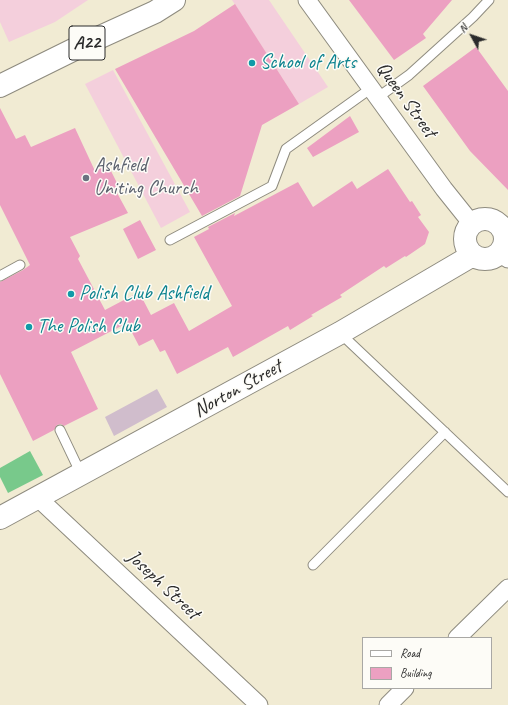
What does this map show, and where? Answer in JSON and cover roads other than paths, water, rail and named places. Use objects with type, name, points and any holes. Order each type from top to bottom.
[{"type":"main road","name":"A22","points":[[2,81],[155,12],[174,0]]},
{"type":"main road","points":[[486,219],[504,222],[504,256],[482,259],[473,255],[466,245],[465,237],[467,230],[472,224],[478,220],[486,219]]},
{"type":"main road","name":"Norton Street","points":[[0,518],[340,333],[473,255]]},
{"type":"street","name":"Queen Street","points":[[307,0],[444,189],[472,224]]},
{"type":"street","name":"Joseph Street","points":[[37,497],[259,705]]},
{"type":"street","points":[[458,637],[508,588]]},
{"type":"street","points":[[388,705],[404,689]]},
{"type":"lane","points":[[170,240],[272,186],[286,149],[374,93],[409,75],[489,0]]},
{"type":"lane","points":[[0,276],[20,265]]},
{"type":"lane","points":[[340,333],[508,492]]},
{"type":"lane","points":[[60,430],[81,474]]},
{"type":"lane","points":[[313,565],[445,432]]},
{"type":"place","name":"School of Arts","points":[[252,63]]},
{"type":"place","name":"Ashfield Uniting Church","points":[[86,178]]},
{"type":"place","name":"Polish Club Ashfield","points":[[71,294]]},
{"type":"place","name":"The Polish Club","points":[[29,327]]}]
